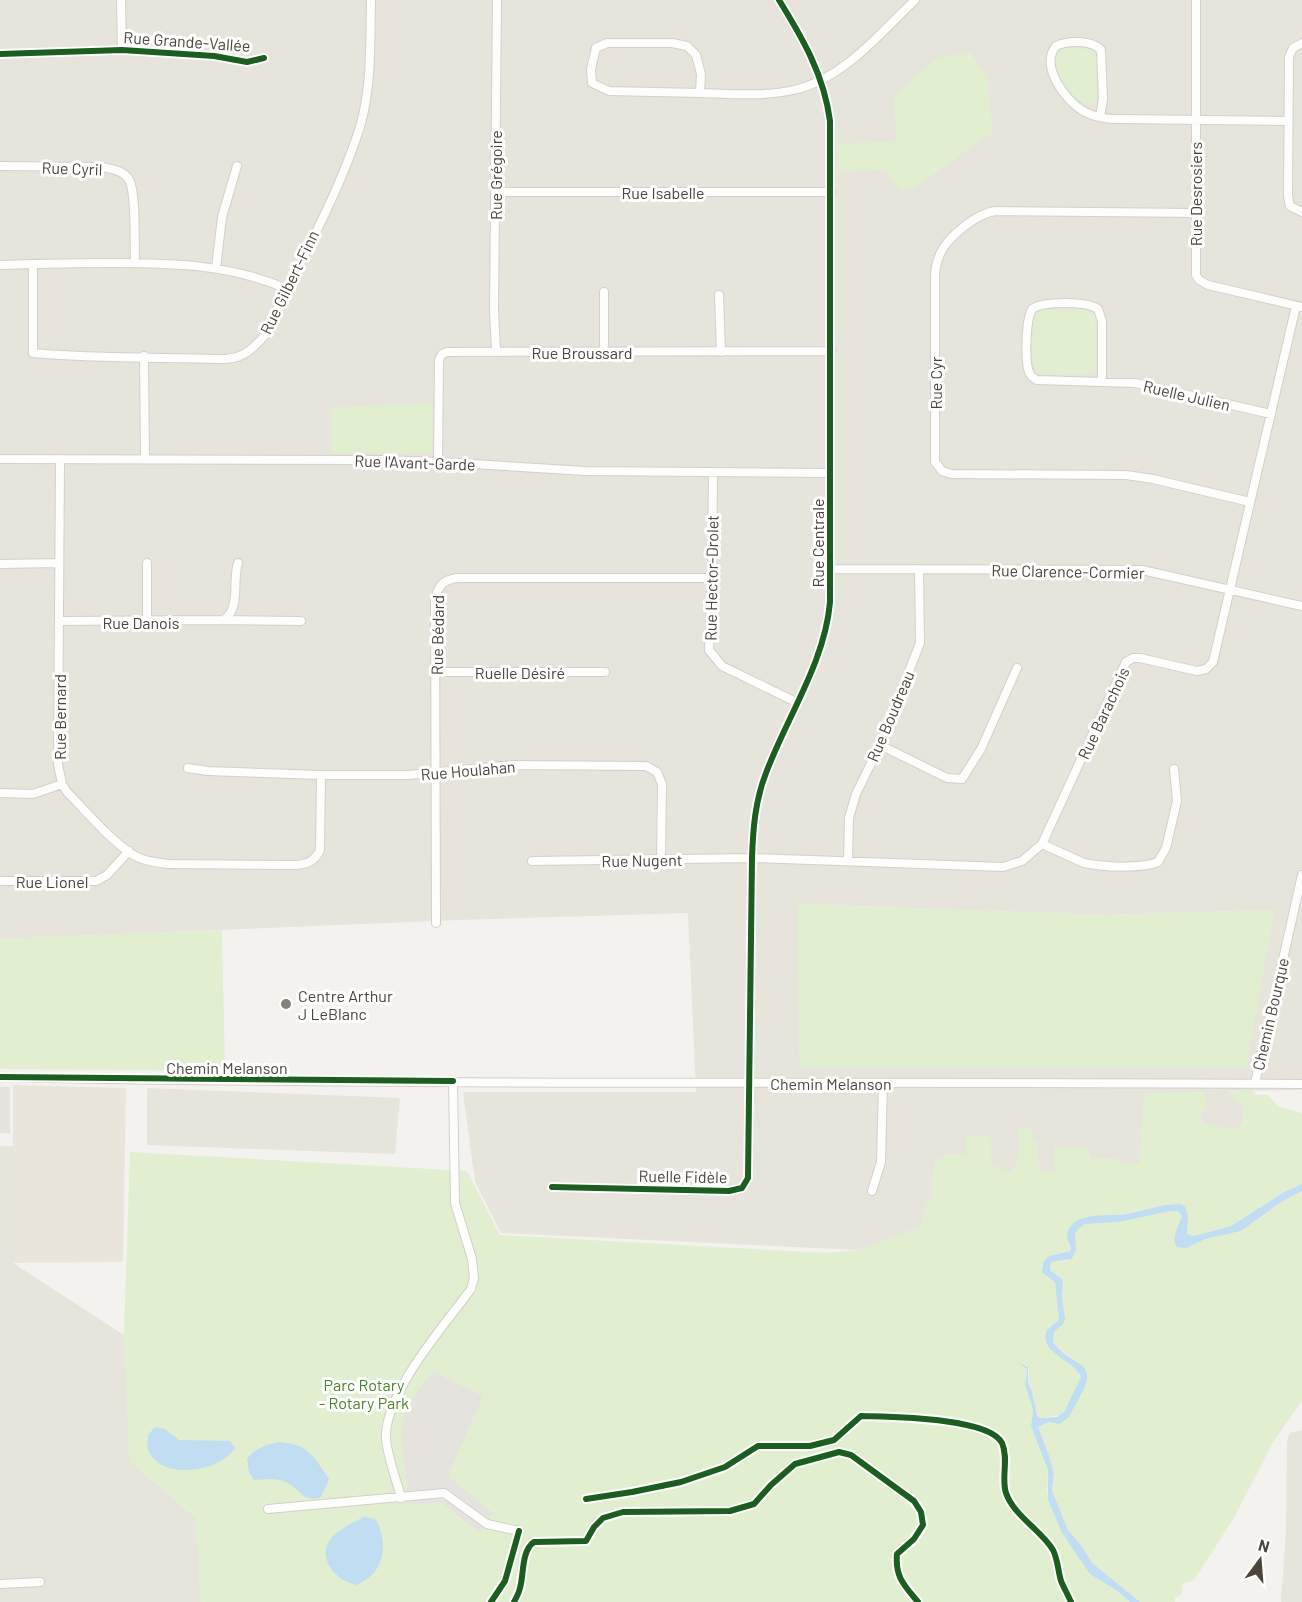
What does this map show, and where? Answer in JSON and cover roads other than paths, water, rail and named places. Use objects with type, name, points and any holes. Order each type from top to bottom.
[{"type":"street","points":[[122,0],[122,50]]},
{"type":"street","name":"Rue Gilbert-Finn","points":[[33,264],[33,353],[80,357],[238,358],[253,349],[265,335],[331,198],[360,126],[366,98],[370,58],[371,0]]},
{"type":"street","name":"Rue Grégoire","points":[[496,350],[494,311],[497,0]]},
{"type":"street","name":"Rue Centrale","points":[[750,1083],[752,858],[755,809],[763,782],[798,703],[829,621],[831,569],[830,121],[827,97],[808,47],[779,0]]},
{"type":"street","points":[[700,93],[701,74],[696,55],[687,46],[672,43],[607,43],[596,48],[591,69],[592,83],[609,91],[700,93],[779,92],[804,87],[849,62],[915,0]]},
{"type":"street","name":"Rue Desrosiers","points":[[1196,0],[1195,267],[1199,280],[1208,285],[1299,306]]},
{"type":"street","points":[[1100,117],[1103,99],[1101,50],[1097,45],[1090,43],[1065,43],[1056,46],[1051,57],[1051,73],[1054,79],[1079,108],[1100,117],[1288,121]]},
{"type":"street","points":[[1302,43],[1293,48],[1288,57],[1288,200],[1292,208],[1302,212]]},
{"type":"street","name":"Rue Grande-Vallée","points":[[0,54],[122,50],[214,56],[247,62],[264,58]]},
{"type":"street","name":"Rue Cyril","points":[[0,166],[102,167],[118,170],[128,178],[133,192],[135,263]]},
{"type":"street","points":[[216,268],[222,217],[237,166]]},
{"type":"street","name":"Rue Isabelle","points":[[495,192],[831,192]]},
{"type":"street","name":"Rue Cyr","points":[[1195,213],[995,211],[977,217],[948,239],[940,252],[934,275],[935,462],[939,469],[951,474],[1134,476],[1250,502]]},
{"type":"street","points":[[0,265],[159,262],[216,268],[264,279],[287,289]]},
{"type":"street","points":[[604,292],[604,352]]},
{"type":"street","points":[[719,295],[720,352]]},
{"type":"street","name":"Ruelle Julien","points":[[1102,381],[1102,321],[1098,309],[1086,304],[1042,304],[1032,309],[1027,322],[1027,364],[1032,377],[1043,381],[1102,381],[1150,385],[1271,414]]},
{"type":"street","name":"Rue Barachois","points":[[752,858],[1004,867],[1022,861],[1042,844],[1124,664],[1131,659],[1138,658],[1197,671],[1206,669],[1214,658],[1271,414],[1299,306]]},
{"type":"street","name":"Rue Broussard","points":[[438,462],[440,357],[450,351],[831,351]]},
{"type":"street","points":[[144,356],[145,459]]},
{"type":"street","name":"Rue l'Avant-Garde","points":[[0,459],[438,462],[585,471],[713,474],[830,473]]},
{"type":"street","name":"Rue Bernard","points":[[60,459],[58,764],[62,784],[67,792],[129,851],[149,861],[168,864],[305,865],[317,857],[320,850],[321,775]]},
{"type":"street","name":"Rue Hector-Drolet","points":[[713,474],[709,650],[722,666],[798,703]]},
{"type":"street","points":[[147,563],[147,622]]},
{"type":"street","points":[[224,620],[234,606],[235,573],[238,563]]},
{"type":"street","points":[[0,564],[58,564]]},
{"type":"street","name":"Rue Clarence-Cormier","points":[[831,569],[1142,570],[1302,606]]},
{"type":"street","name":"Rue Boudreau","points":[[848,861],[849,818],[856,794],[880,745],[920,643],[919,569]]},
{"type":"street","name":"Rue Bédard","points":[[436,923],[435,598],[438,587],[445,580],[456,578],[712,578]]},
{"type":"street","name":"Rue Danois","points":[[58,621],[301,621]]},
{"type":"street","points":[[880,745],[947,778],[962,779],[981,749],[1017,668]]},
{"type":"street","name":"Ruelle Désiré","points":[[436,672],[605,672]]},
{"type":"street","name":"Rue Houlahan","points":[[188,768],[207,771],[321,775],[436,774],[514,765],[635,765],[653,768],[662,784],[661,859]]},
{"type":"street","points":[[1042,844],[1091,865],[1151,865],[1158,862],[1166,848],[1177,801],[1173,769]]},
{"type":"street","points":[[0,792],[33,794],[62,784]]},
{"type":"street","name":"Rue Lionel","points":[[0,881],[87,883],[96,881],[107,875],[129,851]]},
{"type":"street","name":"Rue Nugent","points":[[532,861],[752,858]]},
{"type":"street","name":"Chemin Bourque","points":[[1255,1083],[1302,875]]},
{"type":"street","name":"Chemin Melanson","points":[[0,1077],[750,1083],[1302,1084]]},
{"type":"street","points":[[401,1498],[385,1437],[388,1414],[409,1375],[471,1289],[474,1278],[472,1259],[455,1203],[453,1081]]},
{"type":"street","name":"Ruelle Fidèle","points":[[552,1186],[729,1191],[742,1188],[746,1185],[749,1171],[750,1083]]},
{"type":"street","points":[[872,1191],[881,1162],[883,1083]]},
{"type":"street","points":[[268,1509],[444,1493],[487,1524],[519,1531]]},
{"type":"street","points":[[0,1584],[40,1582]]},
{"type":"water","points":[[1302,1184],[1302,1191],[1278,1204],[1241,1231],[1205,1239],[1187,1248],[1177,1247],[1175,1244],[1175,1236],[1182,1216],[1177,1211],[1119,1222],[1085,1224],[1078,1229],[1075,1235],[1076,1249],[1072,1259],[1052,1262],[1050,1265],[1050,1270],[1063,1280],[1062,1297],[1065,1319],[1054,1332],[1053,1342],[1060,1350],[1082,1365],[1087,1378],[1072,1412],[1065,1420],[1059,1424],[1049,1422],[1038,1427],[1054,1474],[1052,1491],[1068,1530],[1092,1563],[1140,1602],[1130,1602],[1116,1590],[1090,1574],[1062,1533],[1048,1500],[1048,1470],[1031,1426],[1033,1410],[1025,1385],[1027,1369],[1019,1362],[1028,1367],[1028,1383],[1037,1416],[1040,1418],[1057,1417],[1064,1412],[1081,1377],[1071,1365],[1047,1345],[1045,1338],[1047,1330],[1059,1320],[1055,1282],[1042,1272],[1043,1263],[1049,1256],[1070,1251],[1067,1236],[1073,1223],[1079,1219],[1125,1214],[1180,1204],[1185,1206],[1188,1217],[1187,1234],[1194,1236],[1231,1226],[1284,1192]]},
{"type":"water","points":[[155,1427],[165,1429],[179,1440],[230,1441],[235,1448],[227,1457],[203,1468],[190,1470],[164,1466],[154,1459],[148,1449],[148,1435]]},
{"type":"water","points":[[279,1442],[297,1445],[314,1458],[329,1479],[321,1497],[309,1498],[289,1483],[280,1480],[254,1480],[249,1472],[247,1459],[261,1447]]},
{"type":"water","points":[[364,1517],[375,1519],[381,1531],[383,1551],[374,1572],[357,1585],[335,1574],[327,1560],[326,1553],[327,1545],[335,1534]]},
{"type":"place","name":"Centre Arthur J LeBlanc","points":[[286,1004]]},
{"type":"park label","name":"Parc Rotary - Rotary Park","points":[[364,1393]]}]
